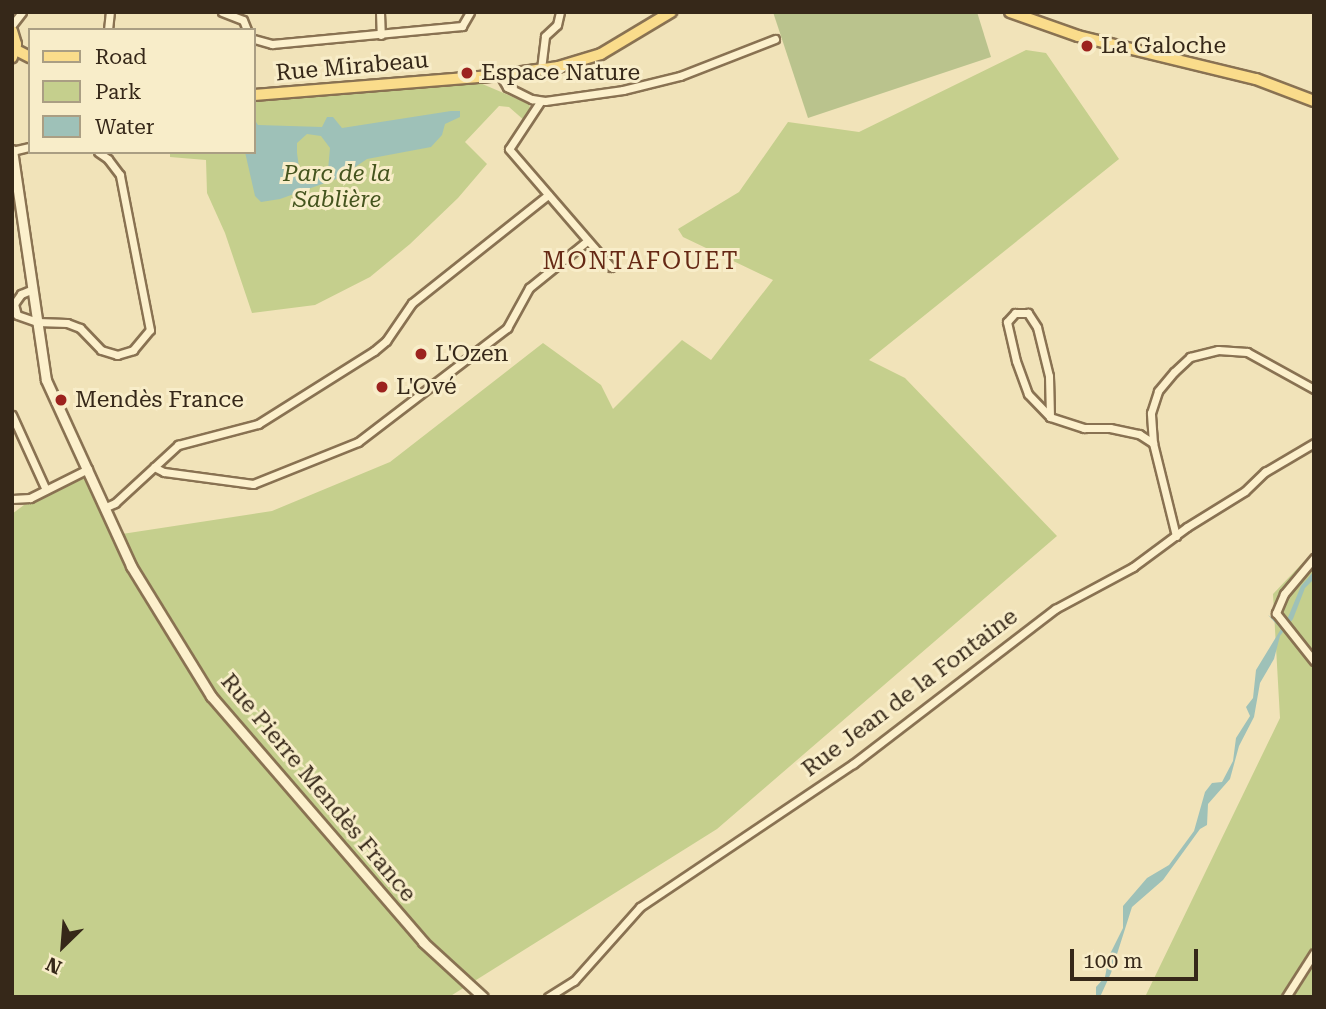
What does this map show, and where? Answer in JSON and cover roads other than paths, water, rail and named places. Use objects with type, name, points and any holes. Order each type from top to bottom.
[{"type":"main road","name":"Rue Mirabeau","points":[[256,95],[500,75],[541,69],[578,61],[612,49],[671,12]]},
{"type":"main road","points":[[1010,12],[1078,36],[1255,79],[1314,101]]},
{"type":"main road","points":[[12,31],[14,53]]},
{"type":"street","points":[[12,25],[22,12]]},
{"type":"street","points":[[222,12],[243,20],[246,28]]},
{"type":"street","points":[[380,12],[381,35]]},
{"type":"street","points":[[256,40],[272,44],[462,26],[470,12]]},
{"type":"street","points":[[541,69],[545,36],[557,25],[560,12]]},
{"type":"street","points":[[500,75],[507,87],[540,102],[623,90],[668,79],[703,69],[775,39]]},
{"type":"street","points":[[540,102],[509,149],[611,267]]},
{"type":"street","name":"Rue Pierre Mendès France","points":[[12,150],[46,380],[131,566],[211,696],[423,942],[483,997]]},
{"type":"street","points":[[33,289],[21,293],[14,304],[15,317],[37,322],[67,323],[79,328],[102,350],[117,355],[133,350],[150,330],[120,175],[108,159],[100,154]]},
{"type":"street","points":[[106,507],[115,503],[184,441],[258,424],[374,351],[386,341],[412,303],[548,195]]},
{"type":"street","points":[[154,467],[161,471],[253,484],[365,439],[508,328],[529,288],[587,240]]},
{"type":"street","points":[[1050,417],[1049,376],[1037,327],[1028,313],[1015,313],[1007,322],[1016,361],[1028,394],[1050,417],[1084,428],[1110,428],[1139,434],[1153,443]]},
{"type":"street","points":[[1176,536],[1153,443],[1151,413],[1158,391],[1190,357],[1218,350],[1247,352],[1314,389]]},
{"type":"street","points":[[12,415],[46,490]]},
{"type":"street","name":"Rue Jean de la Fontaine","points":[[548,997],[574,981],[640,907],[863,756],[1055,609],[1133,567],[1245,491],[1265,472],[1314,443]]},
{"type":"street","points":[[12,499],[30,498],[88,469]]},
{"type":"street","points":[[1314,558],[1284,594],[1276,613],[1314,661]]},
{"type":"street","points":[[1286,997],[1314,953]]},
{"type":"water","points":[[460,111],[460,117],[445,124],[442,135],[431,147],[367,159],[339,178],[280,199],[261,202],[255,196],[245,154],[256,154],[256,122],[258,125],[322,127],[327,117],[333,117],[342,128]],"holes":[[[307,134],[321,136],[330,148],[328,170],[308,179],[300,174],[297,143]]]},
{"type":"water","points":[[1314,571],[1314,579],[1305,588],[1293,619],[1280,636],[1274,659],[1260,683],[1254,717],[1239,746],[1230,779],[1208,804],[1207,825],[1200,829],[1163,880],[1132,907],[1111,973],[1100,997],[1096,997],[1096,987],[1105,977],[1109,956],[1123,928],[1123,906],[1147,878],[1169,865],[1194,831],[1205,792],[1212,783],[1222,782],[1233,761],[1236,738],[1250,716],[1246,707],[1253,698],[1256,670],[1281,629],[1268,615],[1284,627],[1301,586]]},
{"type":"place","name":"La Galoche","points":[[1087,46]]},
{"type":"place","name":"Espace Nature","points":[[467,73]]},
{"type":"place","name":"L'Ozen","points":[[421,354]]},
{"type":"place","name":"L'Ové","points":[[382,387]]},
{"type":"place","name":"Mendès France","points":[[61,400]]},
{"type":"district","name":"MONTAFOUET","points":[[641,262]]},
{"type":"park label","name":"Parc de la Sablière","points":[[337,187]]}]
